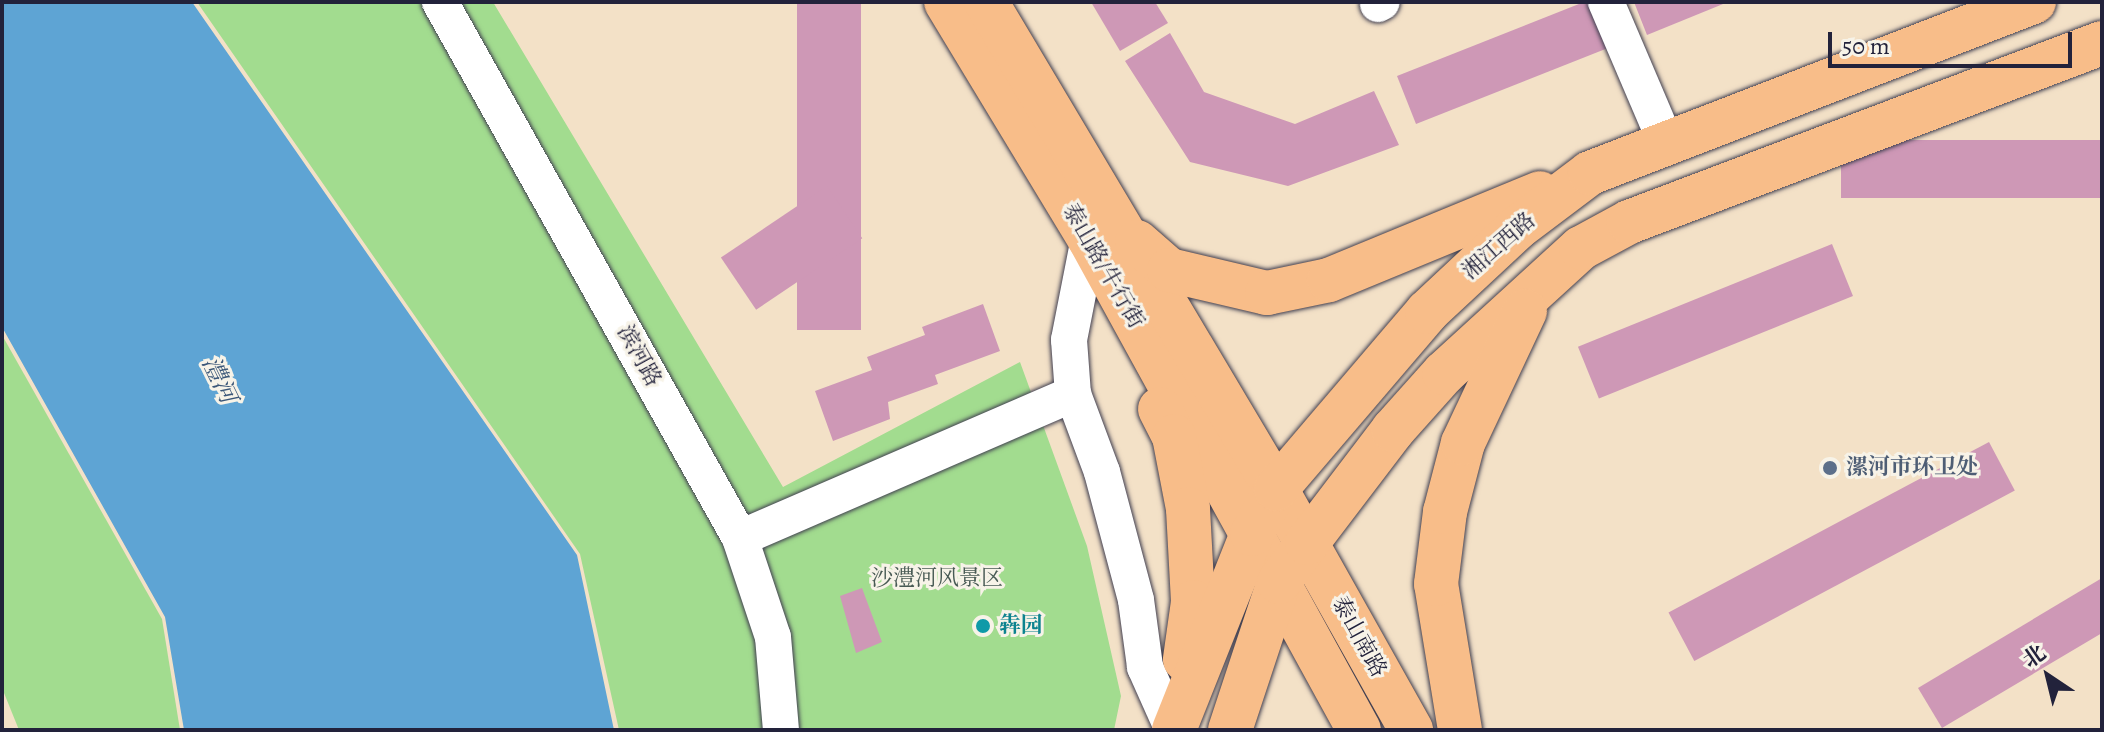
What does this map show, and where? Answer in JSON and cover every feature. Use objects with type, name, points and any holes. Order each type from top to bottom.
[{"type":"main road","name":"泰山路/牛行街","points":[[946,2],[1276,489],[1307,543]]},
{"type":"main road","name":"泰山路/牛行街","points":[[986,2],[1104,232],[1252,534],[1279,582]]},
{"type":"main road","name":"湘江西路","points":[[1174,730],[1252,534],[1276,489],[1427,312],[1517,228],[1590,173],[2034,2]]},
{"type":"main road","points":[[1230,730],[1279,582],[1307,543],[1403,418],[1581,248],[1629,222],[2102,43]]},
{"type":"main road","points":[[1104,232],[1169,270],[1267,293],[1329,280],[1590,173]]},
{"type":"main road","points":[[1104,232],[1109,307],[1174,436],[1188,509],[1193,602],[1174,730]]},
{"type":"main road","points":[[1460,730],[1436,584],[1445,512],[1463,443],[1537,287]]},
{"type":"main road","name":"泰山南路","points":[[1307,543],[1411,730]]},
{"type":"main road","name":"泰山南路","points":[[1279,582],[1359,730]]},
{"type":"street","name":"滨河路","points":[[440,2],[740,538],[773,637],[781,730]]},
{"type":"street","points":[[1606,2],[1666,143]]},
{"type":"street","points":[[1104,232],[1069,340],[1073,394],[1102,472],[1136,600],[1145,667],[1174,730]]},
{"type":"street","points":[[740,538],[1073,394]]},
{"type":"green space","name":"沙澧河风景区","points":[[197,2],[493,2],[783,487],[1020,362],[1087,546],[1121,696],[1114,730],[619,730],[580,554]]},
{"type":"green space","points":[[2,335],[162,619],[180,730],[19,730],[2,688]]},
{"type":"water","name":"澧河","points":[[2,2],[192,2],[577,555],[614,730],[184,730],[165,617],[2,327]]},
{"type":"building","points":[[797,2],[861,2],[861,330],[797,330]]},
{"type":"building","points":[[1091,2],[1155,2],[1168,23],[1120,51]]},
{"type":"building","points":[[1590,2],[1608,48],[1416,124],[1397,76]]},
{"type":"building","points":[[1634,2],[1728,2],[1647,35]]},
{"type":"building","points":[[1170,33],[1204,92],[1295,124],[1374,91],[1399,145],[1288,186],[1190,162],[1125,61]]},
{"type":"building","points":[[1841,140],[2102,140],[2102,198],[1841,198]]},
{"type":"building","points":[[827,186],[862,238],[756,310],[721,258]]},
{"type":"building","points":[[1832,244],[1853,296],[1599,399],[1578,347]]},
{"type":"building","points":[[983,304],[1000,351],[935,375],[938,384],[888,402],[890,419],[833,441],[815,391],[872,370],[867,357],[925,335],[922,327]]},
{"type":"building","points":[[1989,442],[2015,491],[1694,661],[1668,612]]},
{"type":"building","points":[[2102,578],[2102,633],[1942,728],[1918,688]]},
{"type":"building","points":[[862,588],[882,642],[856,653],[840,596]]},
{"type":"place","name":"漯河市环卫处","points":[[1830,468]]},
{"type":"place","name":"犇园","points":[[983,626]]}]
